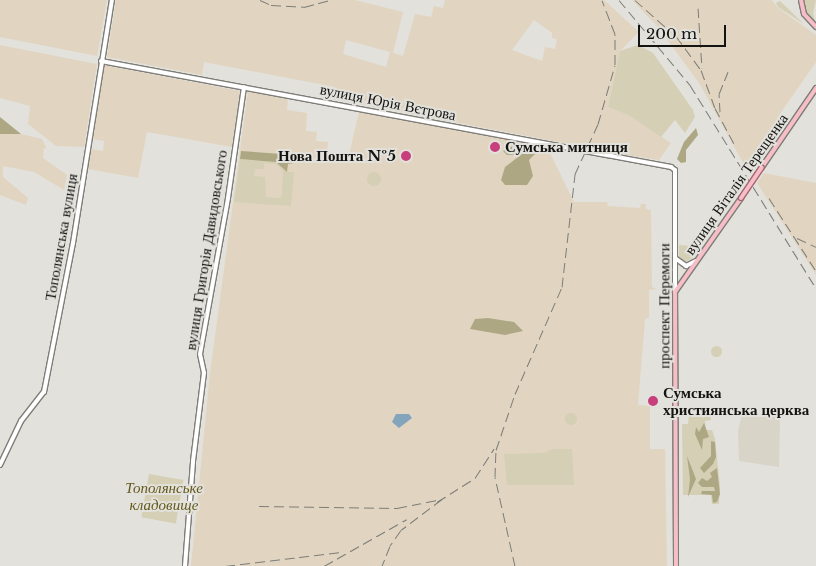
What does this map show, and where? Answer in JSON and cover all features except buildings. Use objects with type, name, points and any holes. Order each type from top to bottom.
[{"type":"main road","points":[[801,0],[804,14],[816,27]]},
{"type":"main road","name":"вулиця Віталія Терещенка","points":[[675,292],[816,88]]},
{"type":"main road","name":"проспект Перемоги","points":[[675,292],[676,566]]},
{"type":"street","name":"Тополянська вулиця","points":[[0,465],[21,421],[44,392],[73,243],[112,0]]},
{"type":"street","name":"вулиця Юрія Вєтрова","points":[[101,61],[671,167]]},
{"type":"street","name":"вулиця Григорія Давидовського","points":[[185,566],[193,460],[204,373],[200,354],[229,192],[244,87]]},
{"type":"street","name":"проспект Перемоги","points":[[671,167],[675,170],[675,292]]},
{"type":"street","points":[[674,256],[682,266],[696,261]]},
{"type":"shaded area","points":[[0,0],[107,0],[97,56],[0,37]]},
{"type":"shaded area","points":[[116,0],[355,0],[403,12],[393,53],[403,56],[415,14],[431,17],[434,6],[443,8],[445,0],[604,0],[639,32],[620,51],[608,107],[630,116],[671,143],[659,160],[333,99],[335,87],[204,62],[202,75],[107,57]],"holes":[[[534,20],[552,33],[552,38],[557,39],[555,49],[545,47],[542,61],[512,50]],[[346,40],[390,52],[386,67],[343,54]]]},
{"type":"shaded area","points":[[632,0],[772,0],[778,8],[816,35],[816,62],[777,118],[779,125],[751,158],[755,165],[747,170],[699,83],[658,27]]},
{"type":"shaded area","points":[[0,45],[97,64],[84,147],[56,146],[28,124],[30,106],[0,98]]},
{"type":"shaded area","points":[[104,65],[240,91],[232,147],[147,132],[138,178],[88,169],[91,149],[103,151],[104,141],[93,139]]},
{"type":"shaded area","points":[[248,91],[288,97],[287,110],[307,113],[306,131],[317,132],[316,141],[328,142],[326,159],[347,163],[359,112],[547,147],[574,202],[607,202],[608,206],[640,208],[641,204],[646,204],[646,209],[651,210],[652,287],[657,289],[649,290],[649,318],[645,319],[638,405],[650,406],[650,449],[665,449],[667,566],[191,566],[210,373]]},
{"type":"shaded area","points":[[0,117],[21,134],[0,134]]},
{"type":"shaded area","points":[[696,128],[698,135],[686,150],[686,162],[681,163],[677,159],[684,142]]},
{"type":"shaded area","points":[[0,134],[21,134],[42,139],[47,149],[44,148],[43,158],[67,175],[64,190],[34,172],[3,166],[3,177],[28,198],[26,205],[0,195]]},
{"type":"shaded area","points":[[517,144],[535,148],[536,153],[529,160],[533,176],[527,185],[505,185],[501,180],[505,167],[522,154],[507,155],[503,151]]},
{"type":"shaded area","points":[[241,151],[295,155],[294,163],[288,164],[287,172],[276,162],[240,159]]},
{"type":"shaded area","points":[[764,173],[816,183],[816,275],[757,183]]},
{"type":"shaded area","points":[[488,318],[514,322],[523,331],[505,335],[470,329],[475,319]]},
{"type":"shaded area","points":[[742,415],[780,417],[779,467],[739,461],[738,430]]},
{"type":"shaded area","points":[[704,423],[709,437],[703,439],[702,450],[695,434],[696,427],[699,432]]},
{"type":"shaded area","points":[[711,441],[715,442],[716,457],[713,464],[704,473],[700,468],[711,456]]},
{"type":"shaded area","points":[[687,456],[696,479],[688,497],[690,479]]},
{"type":"shaded area","points":[[717,468],[720,494],[717,502],[713,503],[712,495],[701,494],[702,491],[715,491],[714,487],[702,487],[698,483],[702,478],[707,481],[712,477],[710,473]]},
{"type":"green space","points":[[803,0],[816,0],[813,13],[816,25],[807,14]]},
{"type":"green space","points":[[780,1],[804,24],[778,7],[776,3]]},
{"type":"green space","points":[[638,45],[653,53],[693,110],[695,117],[685,133],[675,120],[661,137],[630,116],[608,107],[620,51]]},
{"type":"green space","points":[[240,159],[276,162],[287,172],[294,172],[291,206],[234,202]],"holes":[[[264,163],[276,164],[283,171],[282,196],[278,198],[266,197],[265,177],[254,176],[255,169],[264,169]]]},
{"type":"green space","points":[[371,172],[377,172],[381,179],[377,186],[371,186],[367,182],[367,176]]},
{"type":"green space","points":[[679,245],[700,247],[691,259],[684,262],[679,257]]},
{"type":"green space","points":[[716,345],[722,351],[716,357],[710,351]]},
{"type":"green space","points":[[690,407],[710,409],[711,420],[705,421],[706,430],[712,430],[715,439],[720,486],[719,504],[712,504],[711,495],[683,495],[682,424],[688,424]]},
{"type":"green space","points":[[571,413],[577,419],[571,425],[565,419]]},
{"type":"green space","points":[[553,449],[572,449],[574,485],[507,485],[504,454],[544,453]]},
{"type":"green space","name":"Тополянське кладовище","points":[[149,474],[183,480],[176,523],[141,517]]},
{"type":"water","points":[[396,414],[409,414],[412,418],[399,428],[392,422]]},
{"type":"railway","points":[[260,0],[271,5],[304,7],[330,0]]},
{"type":"railway","points":[[515,566],[495,477],[496,450],[515,394],[562,287],[575,174],[598,124],[615,65],[615,34],[602,0]]},
{"type":"railway","points":[[619,0],[690,85],[816,288]]},
{"type":"railway","points":[[635,0],[671,32]]},
{"type":"railway","points":[[698,8],[702,68]]},
{"type":"railway","points":[[676,36],[701,70],[715,108],[734,143]]},
{"type":"railway","points":[[720,112],[719,94],[728,72]]},
{"type":"railway","points":[[769,198],[816,271]]},
{"type":"railway","points":[[797,238],[816,247]]},
{"type":"railway","points":[[437,502],[475,478],[494,449]]},
{"type":"railway","points":[[259,506],[397,508],[442,499],[401,530],[390,546],[382,566]]},
{"type":"railway","points":[[324,566],[407,519]]},
{"type":"railway","points":[[225,566],[341,552]]},
{"type":"place","name":"Сумська митниця","points":[[495,147]]},
{"type":"place","name":"Нова Пошта №5","points":[[406,156]]},
{"type":"place","name":"Сумська християнська церква","points":[[653,401]]}]
